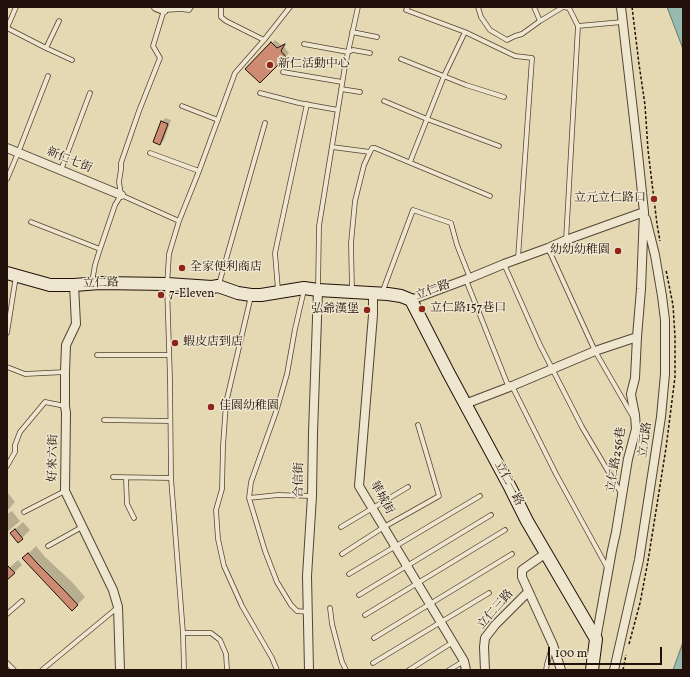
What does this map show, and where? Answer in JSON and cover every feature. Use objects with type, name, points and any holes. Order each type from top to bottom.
[{"type":"street","points":[[620,7],[644,212]]},
{"type":"street","name":"新仁七街","points":[[7,148],[121,195]]},
{"type":"street","name":"立仁路","points":[[12,275],[50,285],[74,286],[100,283],[218,286],[252,296],[304,288],[378,293],[401,296],[411,300],[566,240],[644,212]]},
{"type":"street","name":"立仁路256巷","points":[[596,639],[623,495],[628,459],[636,428],[632,394],[635,378],[636,337],[641,289],[644,212]]},
{"type":"street","name":"立元路","points":[[614,670],[639,560],[661,417],[665,380],[665,320],[654,248],[644,212]]},
{"type":"street","name":"好來六街","points":[[74,286],[76,324],[66,345],[65,491],[113,590],[118,607],[120,670]]},
{"type":"street","name":"合信街","points":[[309,670],[307,576],[312,496],[318,290]]},
{"type":"street","name":"華城街","points":[[378,293],[373,315],[359,486],[453,642],[464,661],[466,670]]},
{"type":"street","name":"立仁一路","points":[[411,300],[527,521],[596,639]]},
{"type":"street","points":[[465,404],[595,351],[636,337]]},
{"type":"street","points":[[546,553],[522,570],[522,577],[553,646],[561,670]]},
{"type":"street","name":"立仁三路","points":[[485,670],[485,638],[495,625],[528,592]]},
{"type":"street","points":[[592,670],[596,639]]},
{"type":"lane","points":[[16,7],[7,28],[72,60]]},
{"type":"lane","points":[[92,284],[95,265],[100,249],[115,205],[121,195],[119,182],[121,163],[139,111],[160,58],[154,46],[160,8],[189,10],[191,7]]},
{"type":"lane","points":[[221,7],[221,17],[226,21],[264,40]]},
{"type":"lane","points":[[184,670],[183,633],[171,478],[167,284],[169,254],[235,73],[290,7]]},
{"type":"lane","points":[[318,290],[319,226],[342,82],[358,7]]},
{"type":"lane","points":[[408,7],[406,10],[465,32],[515,56],[532,58],[518,259]]},
{"type":"lane","points":[[478,7],[481,17],[490,30],[507,40],[522,34],[563,7],[569,8],[578,26],[566,240]]},
{"type":"lane","points":[[534,7],[540,21]]},
{"type":"lane","points":[[46,48],[59,21]]},
{"type":"lane","points":[[578,26],[622,22]]},
{"type":"lane","points":[[352,32],[377,36]]},
{"type":"lane","points":[[410,162],[444,76],[465,32]]},
{"type":"lane","points":[[304,44],[348,52],[353,50],[370,53]]},
{"type":"lane","points":[[401,59],[466,85],[504,97]]},
{"type":"lane","points":[[283,72],[342,82]]},
{"type":"lane","points":[[7,180],[48,76]]},
{"type":"lane","points":[[341,89],[360,92]]},
{"type":"lane","points":[[61,170],[90,93]]},
{"type":"lane","points":[[260,93],[338,110]]},
{"type":"lane","points":[[384,101],[499,146]]},
{"type":"lane","points":[[278,292],[275,253],[307,104]]},
{"type":"lane","points":[[182,106],[218,120]]},
{"type":"lane","points":[[218,286],[265,123]]},
{"type":"lane","points":[[332,148],[370,152]]},
{"type":"lane","points":[[352,291],[351,243],[356,201],[364,165],[372,148],[410,162],[490,196]]},
{"type":"lane","points":[[150,153],[200,171]]},
{"type":"lane","points":[[121,195],[180,221]]},
{"type":"lane","points":[[378,293],[413,210],[451,223],[468,279],[505,379],[507,383],[512,386],[556,474],[609,571]]},
{"type":"lane","points":[[31,222],[100,249]]},
{"type":"lane","points":[[548,248],[595,351],[635,420]]},
{"type":"lane","points":[[504,264],[552,369],[582,426],[623,495]]},
{"type":"lane","points":[[7,333],[12,275]]},
{"type":"lane","points":[[304,288],[286,374],[276,412],[251,482],[249,498],[265,551],[278,582],[291,605],[297,611],[308,612]]},
{"type":"lane","points":[[252,296],[226,403],[222,489],[216,510],[218,539],[224,566],[242,606],[272,658],[277,670]]},
{"type":"lane","points":[[97,355],[169,355]]},
{"type":"lane","points":[[7,367],[25,374],[65,372]]},
{"type":"lane","points":[[7,466],[15,452],[15,445],[20,432],[45,402],[65,406]]},
{"type":"lane","points":[[104,420],[170,421]]},
{"type":"lane","points":[[342,554],[384,527],[439,496],[418,425]]},
{"type":"lane","points":[[113,477],[171,478]]},
{"type":"lane","points":[[126,478],[127,504],[134,518]]},
{"type":"lane","points":[[341,527],[408,487]]},
{"type":"lane","points":[[24,512],[65,491]]},
{"type":"lane","points":[[249,498],[278,495],[312,496]]},
{"type":"lane","points":[[349,574],[480,496]]},
{"type":"lane","points":[[359,595],[491,515]]},
{"type":"lane","points":[[48,546],[83,527]]},
{"type":"lane","points":[[365,615],[505,530]]},
{"type":"lane","points":[[374,638],[512,554]]},
{"type":"lane","points":[[373,663],[489,593]]},
{"type":"lane","points":[[7,614],[22,600]]},
{"type":"lane","points":[[42,670],[118,607]]},
{"type":"lane","points":[[330,608],[332,624],[342,662],[346,670]]},
{"type":"lane","points":[[183,633],[211,633],[220,640],[226,654],[227,670]]},
{"type":"lane","points":[[409,670],[453,642]]},
{"type":"lane","points":[[546,670],[553,646]]},
{"type":"lane","points":[[449,670],[464,661]]},
{"type":"lane","points":[[7,663],[14,670]]},
{"type":"path","points":[[632,7],[645,105],[648,150],[660,241]]},
{"type":"path","points":[[628,646],[640,603],[648,561],[666,448],[675,377],[673,306],[666,269]]},
{"type":"path","points":[[623,670],[626,654]]},
{"type":"water","points":[[667,7],[683,7],[683,49]]},
{"type":"water","points":[[683,642],[683,670],[673,670]]},
{"type":"building","name":"新仁活動中心","points":[[271,42],[277,48],[285,44],[281,51],[286,57],[260,83],[245,69]]},
{"type":"building","points":[[161,121],[168,124],[160,145],[153,142]]},
{"type":"building","points":[[15,529],[23,539],[18,543],[10,533]]},
{"type":"building","points":[[28,553],[78,605],[72,611],[22,558]]},
{"type":"building","points":[[7,565],[15,573],[7,580]]},
{"type":"place","name":"新仁活動中心","points":[[270,65]]},
{"type":"place","name":"立元立仁路口","points":[[654,199]]},
{"type":"place","name":"幼幼幼稚園","points":[[618,251]]},
{"type":"place","name":"全家便利商店","points":[[182,268]]},
{"type":"place","name":"7-Eleven","points":[[161,295]]},
{"type":"place","name":"立仁路157巷口","points":[[422,309]]},
{"type":"place","name":"弘爺漢堡","points":[[367,310]]},
{"type":"place","name":"蝦皮店到店","points":[[175,343]]},
{"type":"place","name":"佳園幼稚園","points":[[211,407]]}]
